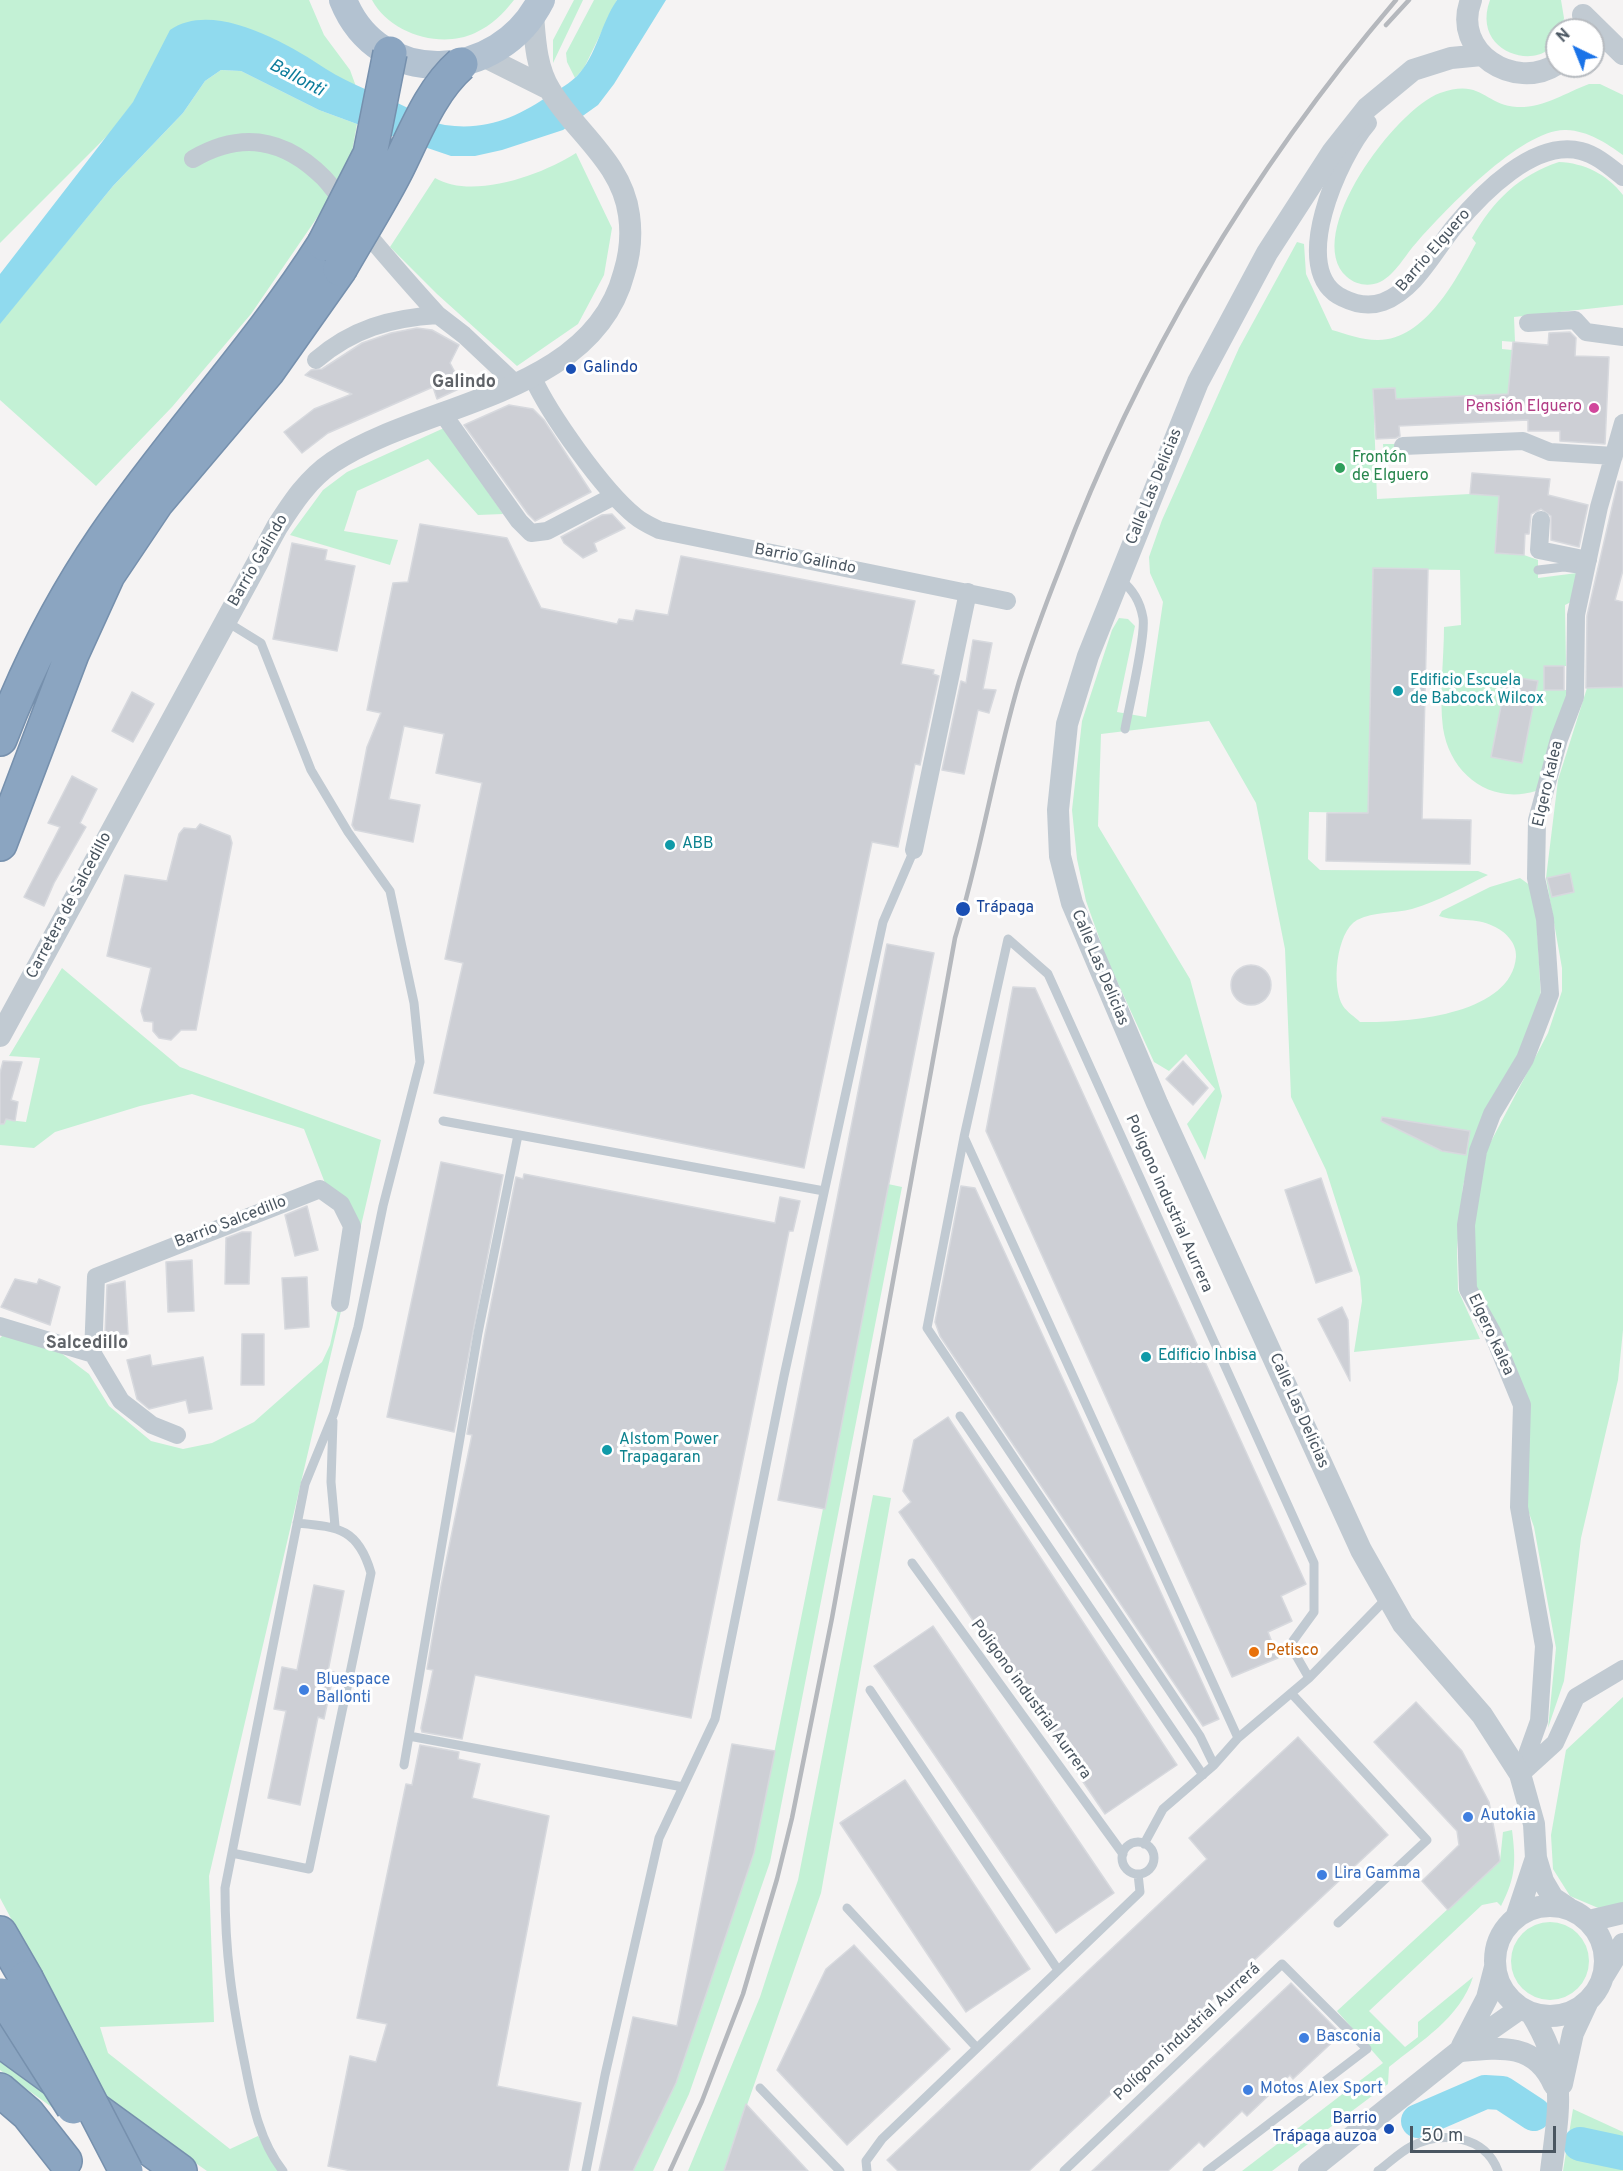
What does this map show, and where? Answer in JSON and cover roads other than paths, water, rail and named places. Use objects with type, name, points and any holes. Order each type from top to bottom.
[{"type":"highway","points":[[0,844],[72,654],[108,575],[226,402],[343,209],[370,154],[390,53]]},
{"type":"highway","points":[[0,739],[40,645],[74,584],[142,485],[226,402],[325,292],[394,174],[425,111],[448,75],[473,61]]},
{"type":"highway","points":[[0,1933],[9,1989],[126,2171]]},
{"type":"highway","points":[[0,2040],[180,2171]]},
{"type":"highway","points":[[0,2090],[28,2114],[73,2166]]},
{"type":"highway","points":[[0,2119],[73,2166]]},
{"type":"main road","points":[[343,0],[347,11],[366,35],[390,53],[424,64],[473,61],[504,46],[520,32],[537,7]]},
{"type":"street","points":[[1471,0],[1468,23],[1473,40],[1482,55],[1496,67],[1513,73],[1531,74],[1545,71]]},
{"type":"street","points":[[537,7],[536,50],[549,89]]},
{"type":"street","points":[[1582,15],[1623,54]]},
{"type":"street","points":[[1413,70],[1451,58],[1482,55]]},
{"type":"street","points":[[473,61],[549,89]]},
{"type":"street","name":"Barrio Elguero","points":[[1413,70],[1361,131],[1337,172],[1317,244],[1319,265],[1328,286],[1340,297],[1359,305],[1381,302],[1401,292],[1455,226],[1493,186],[1523,163],[1554,149],[1580,151],[1602,161],[1623,177]]},
{"type":"street","name":"Calle Las Delicias","points":[[1413,70],[1367,108],[1333,151],[1268,254],[1198,382],[1088,657],[1067,724],[1058,810],[1060,856],[1072,903],[1157,1103],[1361,1550],[1403,1624],[1482,1715],[1520,1774],[1534,1824],[1536,1858],[1543,1881],[1553,1898],[1568,1908]]},
{"type":"street","name":"Barrio Galindo","points":[[140,776],[277,526],[302,489],[335,460],[377,440],[524,380],[578,345],[615,303],[631,249],[629,214],[619,183],[607,162],[549,89]]},
{"type":"street","name":"Barrio Galindo","points":[[193,159],[212,148],[231,142],[253,141],[278,146],[306,161],[325,180],[395,268],[438,315],[524,380],[544,399],[614,496],[637,518],[659,530],[679,536],[968,592],[1007,602]]},
{"type":"street","points":[[316,360],[350,335],[376,324],[404,317],[438,315]]},
{"type":"street","points":[[1528,323],[1575,320],[1586,332],[1623,337]]},
{"type":"street","points":[[443,414],[519,521],[531,533],[547,531],[614,496]]},
{"type":"street","points":[[1541,520],[1539,550],[1587,565],[1623,423]]},
{"type":"street","points":[[1403,447],[1523,441],[1550,452],[1614,456]]},
{"type":"street","name":"Elgero kalea","points":[[1520,1774],[1539,1720],[1544,1646],[1519,1507],[1522,1405],[1492,1332],[1468,1289],[1466,1225],[1478,1151],[1492,1114],[1526,1059],[1550,994],[1545,919],[1536,878],[1537,819],[1559,739],[1575,697],[1576,615],[1587,565]]},
{"type":"street","points":[[914,850],[968,592]]},
{"type":"street","name":"Carretera de Salcedillo","points":[[0,1036],[140,776]]},
{"type":"street","name":"Barrio Salcedillo","points":[[93,1354],[96,1277],[320,1189],[341,1204],[352,1226],[340,1303]]},
{"type":"street","points":[[0,1326],[93,1354],[121,1401],[152,1425],[177,1435]]},
{"type":"street","points":[[1520,1774],[1555,1743],[1576,1697],[1623,1668]]},
{"type":"street","name":"Calle Las Delicias","points":[[1516,1918],[1536,1858]]},
{"type":"street","points":[[1458,2052],[1476,2024],[1487,1998],[1499,1939],[1516,1918],[1541,1906],[1568,1908],[1589,1921],[1602,1941],[1605,1952],[1604,1976]]},
{"type":"street","points":[[1589,1921],[1623,1913]]},
{"type":"street","points":[[1551,2171],[1560,2097],[1573,2033],[1587,2003],[1594,1995],[1623,1944]]},
{"type":"street","points":[[1495,1967],[1503,1990],[1526,2011],[1548,2043],[1558,2076],[1560,2097]]},
{"type":"street","points":[[1309,2171],[1458,2052],[1526,2011],[1555,2016],[1587,2003]]},
{"type":"street","points":[[1458,2052],[1489,2048],[1516,2050],[1528,2055],[1548,2072],[1560,2097]]},
{"type":"lane","points":[[1538,570],[1587,565]]},
{"type":"lane","points":[[1119,578],[1135,596],[1144,621],[1125,729]]},
{"type":"lane","points":[[225,621],[261,643],[311,770],[348,832],[390,891],[414,1003],[420,1062],[384,1206],[358,1327],[334,1413],[305,1484],[225,1888],[225,1943],[231,1995],[256,2119],[283,2171]]},
{"type":"lane","points":[[586,2171],[605,2075],[659,1838],[715,1719],[824,1191],[883,922],[914,850]]},
{"type":"lane","name":"Poligono industrial Aurrera","points":[[1214,1765],[1200,1736],[927,1328],[964,1137],[1008,939],[1048,974],[1314,1563],[1314,1612],[1290,1645],[1309,1678]]},
{"type":"lane","points":[[443,1121],[824,1191]]},
{"type":"lane","points":[[404,1765],[478,1333],[519,1135]]},
{"type":"lane","points":[[964,1137],[1238,1738]]},
{"type":"lane","points":[[334,1413],[331,1482],[335,1526]]},
{"type":"lane","points":[[960,1416],[1203,1775]]},
{"type":"lane","points":[[232,1853],[309,1869],[371,1573],[366,1553],[351,1537],[335,1526],[297,1523]]},
{"type":"lane","name":"Poligono industrial Aurrera","points":[[912,1563],[1123,1854]]},
{"type":"lane","points":[[1144,1844],[1163,1809],[1214,1765],[1238,1738],[1309,1678],[1387,1598]]},
{"type":"lane","points":[[870,1690],[1058,1970]]},
{"type":"lane","points":[[1292,1693],[1427,1840],[1338,1923]]},
{"type":"lane","points":[[409,1736],[683,1787]]},
{"type":"lane","points":[[1144,1844],[1152,1851],[1153,1862],[1148,1871],[1138,1874],[1125,1868],[1123,1854],[1129,1846],[1144,1844]]},
{"type":"lane","points":[[867,2171],[866,2161],[882,2139],[1140,1892],[1138,1874]]},
{"type":"lane","points":[[847,1908],[977,2048]]},
{"type":"lane","name":"Polígono industrial Aurrerá","points":[[1064,2171],[1282,1964],[1367,2049],[1207,2171]]},
{"type":"lane","points":[[760,2088],[840,2171]]},
{"type":"lane","points":[[1378,2171],[1412,2146],[1436,2139],[1462,2138],[1481,2147],[1494,2159],[1498,2171]]},
{"type":"water","name":"Ballonti","points":[[617,0],[666,0],[614,84],[598,105],[563,130],[502,150],[475,156],[451,156],[319,110],[241,71],[221,70],[205,81],[183,113],[113,186],[0,324],[0,274],[133,102],[170,30],[187,22],[207,20],[228,22],[250,28],[271,37],[336,75],[436,122],[445,125],[475,126],[514,115],[574,79],[584,68]]},
{"type":"waterway","points":[[1418,2121],[1485,2092],[1502,2093],[1534,2114]]},
{"type":"waterway","points":[[1580,2144],[1623,2153]]},
{"type":"railway","points":[[670,2171],[702,2101],[743,1994],[777,1879],[792,1818],[832,1618],[955,938],[1010,714],[1024,668],[1049,596],[1091,491],[1125,415],[1203,269],[1247,199],[1294,131],[1343,64],[1396,0]]},
{"type":"railway","points":[[1386,25],[1409,0]]},
{"type":"place","name":"Galindo","points":[[571,369]]},
{"type":"place","name":"Pensión Elguero","points":[[1594,408]]},
{"type":"place","name":"Frontón de Elguero","points":[[1340,468]]},
{"type":"place","name":"Edificio Escuela de Babcock Wilcox","points":[[1398,691]]},
{"type":"place","name":"ABB","points":[[670,845]]},
{"type":"place","name":"Trápaga","points":[[963,909]]},
{"type":"place","name":"Edificio Inbisa","points":[[1146,1357]]},
{"type":"place","name":"Alstom Power Trapagaran","points":[[607,1450]]},
{"type":"place","name":"Petisco","points":[[1254,1652]]},
{"type":"place","name":"Bluespace Ballonti","points":[[304,1690]]},
{"type":"place","name":"Autokia","points":[[1468,1817]]},
{"type":"place","name":"Lira Gamma","points":[[1322,1875]]},
{"type":"place","name":"Basconia","points":[[1304,2038]]},
{"type":"place","name":"Motos Alex Sport","points":[[1248,2090]]},
{"type":"place","name":"Barrio Trápaga auzoa","points":[[1389,2129]]},
{"type":"district","name":"Galindo","points":[[464,383]]},
{"type":"district","name":"Salcedillo","points":[[87,1344]]}]
